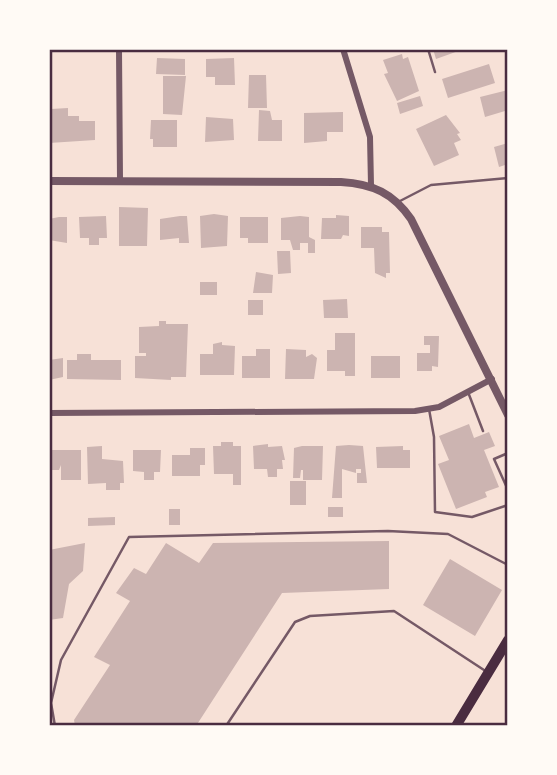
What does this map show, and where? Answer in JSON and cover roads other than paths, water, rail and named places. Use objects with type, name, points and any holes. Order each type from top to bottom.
[{"type":"main road","points":[[456,726],[508,640]]},
{"type":"street","points":[[119,49],[120,180]]},
{"type":"street","points":[[343,49],[370,137],[371,185]]},
{"type":"street","points":[[49,181],[341,181],[371,185],[399,201],[411,219],[508,415]]},
{"type":"street","points":[[49,413],[429,409],[492,379]]},
{"type":"lane","points":[[428,49],[435,72]]},
{"type":"lane","points":[[399,201],[431,185],[508,178]]},
{"type":"lane","points":[[468,392],[483,431]]},
{"type":"lane","points":[[429,409],[434,437],[435,512],[472,517],[508,505]]},
{"type":"lane","points":[[491,451],[508,491]]},
{"type":"lane","points":[[494,459],[508,453]]},
{"type":"lane","points":[[55,726],[51,704],[61,660],[129,537],[388,531],[448,534],[508,565]]},
{"type":"lane","points":[[226,726],[295,622],[310,616],[394,611],[488,673]]}]
